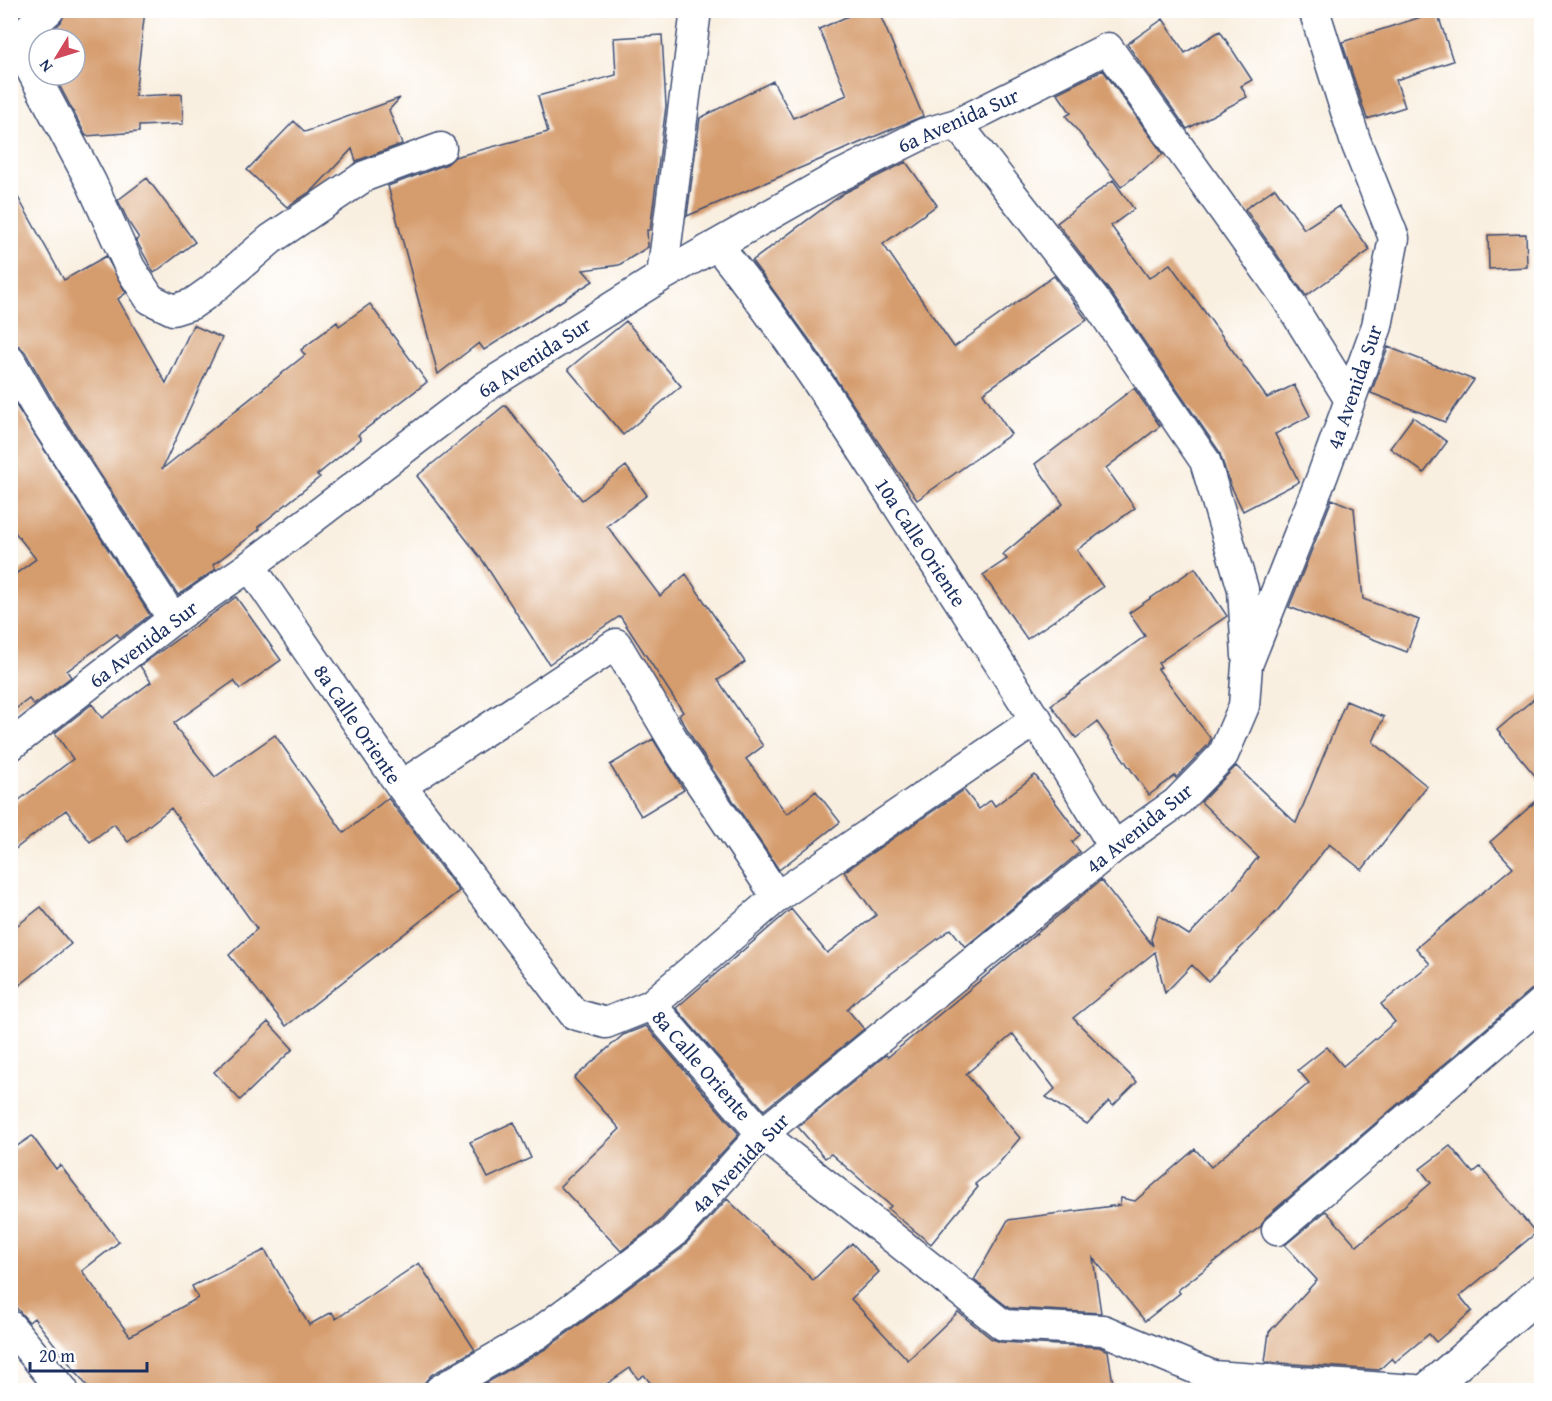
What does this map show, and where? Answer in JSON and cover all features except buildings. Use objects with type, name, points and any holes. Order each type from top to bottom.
[{"type":"main road","points":[[1427,1390],[1542,1291]]},
{"type":"street","points":[[49,10],[13,43],[91,182],[130,268],[150,299],[173,310],[192,304],[272,239],[365,176],[441,148]]},
{"type":"street","points":[[662,276],[696,10]]},
{"type":"street","name":"4a Avenida Sur","points":[[440,1390],[537,1334],[670,1235],[762,1134],[1114,847],[1176,803],[1223,755],[1244,706],[1247,665],[1377,326],[1394,238],[1355,140],[1314,10]]},
{"type":"street","name":"6a Avenida Sur","points":[[10,746],[172,619],[250,566],[485,387],[662,276],[833,178],[922,134],[957,124],[1108,48],[1286,297],[1350,400]]},
{"type":"street","points":[[957,124],[1097,303],[1205,461],[1244,590],[1247,665]]},
{"type":"street","name":"10a Calle Oriente","points":[[717,244],[841,417],[1037,719],[1114,847]]},
{"type":"street","points":[[10,361],[40,413],[172,619]]},
{"type":"street","name":"8a Calle Oriente","points":[[250,566],[400,786],[574,1014],[606,1023],[651,1005],[762,1134],[1004,1325],[1103,1330],[1214,1376],[1415,1390]]},
{"type":"street","points":[[400,786],[616,644],[682,755],[777,897]]},
{"type":"street","points":[[651,1005],[777,897],[1037,719]]},
{"type":"street","points":[[1277,1230],[1542,1003]]},
{"type":"street","points":[[10,1326],[63,1390]]}]
